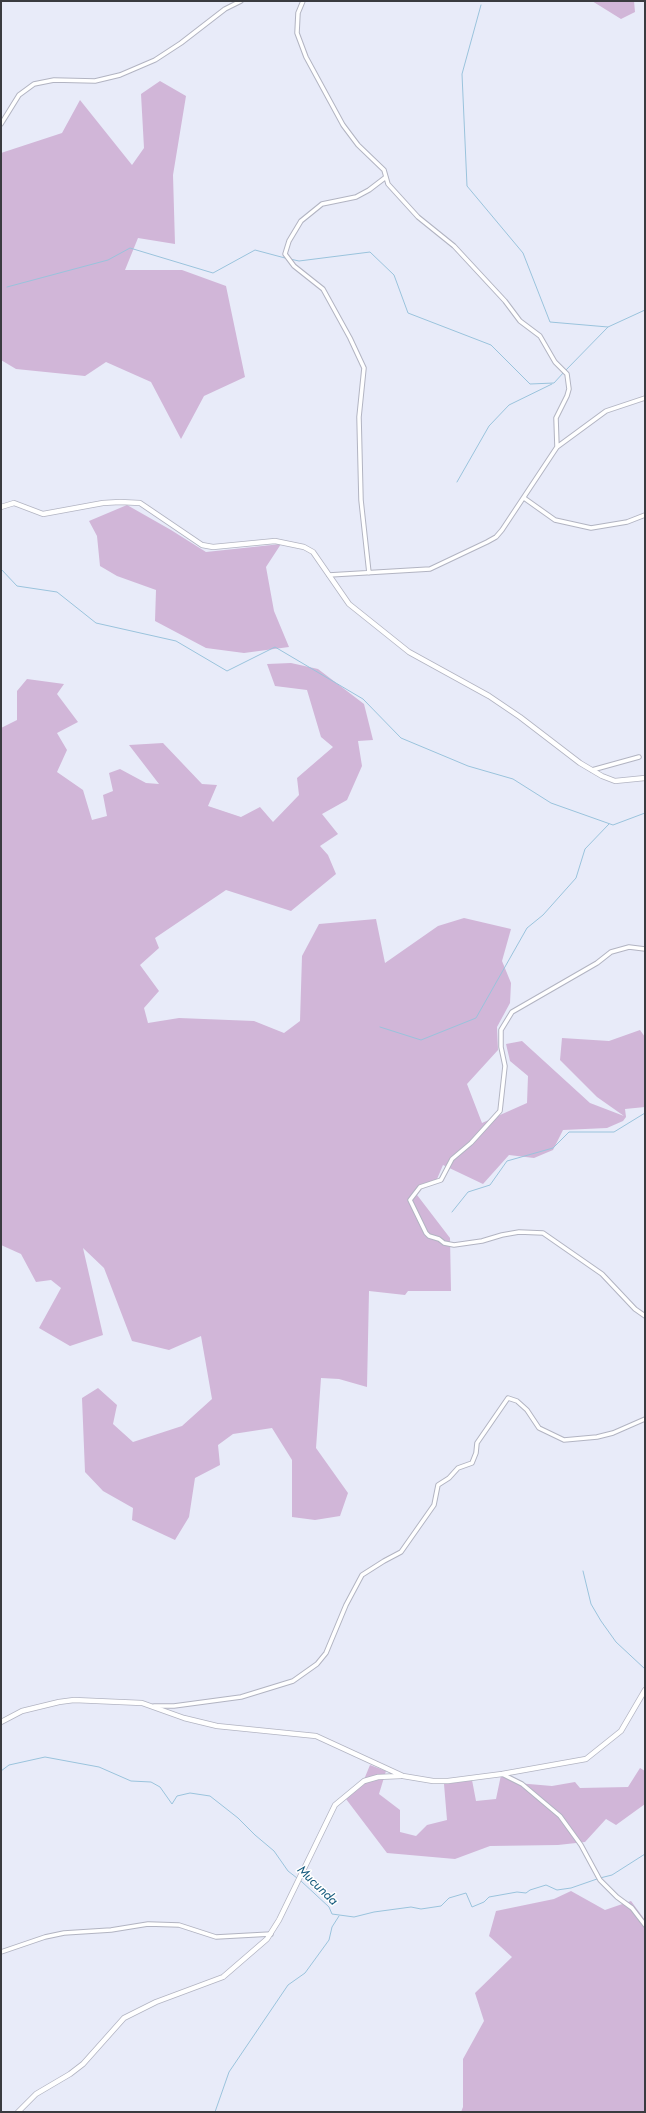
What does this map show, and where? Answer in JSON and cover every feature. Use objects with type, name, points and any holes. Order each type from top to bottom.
[{"type":"street","points":[[1,124],[19,95],[34,84],[54,80],[95,81],[120,75],[155,60],[181,44],[225,10],[242,1]]},
{"type":"street","points":[[303,1],[298,13],[297,33],[306,57],[343,125],[358,145],[384,170],[388,184],[418,217],[454,246],[505,301],[520,321],[540,336],[555,362],[567,374],[569,389],[556,418],[557,447]]},
{"type":"street","points":[[369,573],[361,500],[359,417],[364,368],[350,338],[323,289],[294,266],[285,254],[289,241],[301,221],[322,204],[356,197],[369,190],[386,176]]},
{"type":"street","points":[[329,575],[430,569],[496,537],[524,498],[557,447],[606,411],[645,398]]},
{"type":"street","points":[[524,498],[555,520],[591,528],[627,522],[645,515]]},
{"type":"street","points":[[1,506],[14,503],[43,514],[120,502],[140,503],[202,545],[212,547],[275,541],[289,542],[313,552],[349,604],[397,643],[488,696],[520,717],[592,770],[615,781],[645,778]]},
{"type":"street","points":[[592,770],[638,757]]},
{"type":"street","points":[[645,949],[630,947],[611,952],[597,963],[512,1012],[501,1030],[500,1041],[505,1066],[500,1112],[471,1143],[452,1159],[441,1180],[420,1187],[410,1200],[426,1233],[444,1243],[454,1245],[482,1241],[519,1232],[543,1234],[602,1274],[635,1309],[645,1316]]},
{"type":"street","points":[[1,1722],[22,1711],[42,1705],[66,1701],[124,1701],[154,1706],[174,1706],[241,1697],[293,1681],[317,1664],[326,1653],[346,1605],[362,1575],[401,1552],[434,1505],[438,1485],[449,1478],[458,1468],[472,1463],[476,1453],[477,1443],[508,1398],[517,1401],[527,1410],[539,1428],[564,1440],[607,1434],[645,1419]]},
{"type":"street","points":[[18,2112],[36,2094],[64,2078],[83,2064],[124,2018],[156,2002],[223,1976],[271,1934],[335,1805],[364,1781],[378,1777],[403,1776],[433,1781],[502,1774],[586,1759],[621,1731],[645,1690]]},
{"type":"street","points":[[154,1706],[184,1718],[217,1726],[316,1736],[403,1776]]},
{"type":"street","points":[[502,1774],[526,1787],[560,1816],[581,1846],[600,1880],[617,1897],[632,1908],[645,1925]]},
{"type":"street","points":[[1,1952],[45,1937],[64,1933],[111,1930],[148,1924],[179,1926],[216,1937],[271,1934]]},
{"type":"shaded area","points":[[592,1],[634,1],[635,12],[621,19]]},
{"type":"shaded area","points":[[160,81],[186,96],[173,175],[175,244],[138,238],[125,270],[182,270],[226,286],[245,377],[204,396],[181,439],[151,382],[106,362],[85,376],[16,369],[1,360],[1,153],[62,133],[80,100],[132,165],[144,148],[141,94]]},
{"type":"shaded area","points":[[127,505],[206,552],[281,544],[266,567],[274,611],[289,647],[244,653],[206,648],[155,621],[156,590],[117,576],[100,566],[97,536],[89,521]]},
{"type":"shaded area","points":[[291,663],[318,669],[364,704],[373,740],[358,741],[362,766],[347,800],[322,814],[338,834],[320,846],[328,855],[336,874],[291,911],[226,890],[155,938],[159,948],[140,965],[159,991],[144,1008],[148,1023],[179,1018],[254,1021],[284,1033],[300,1021],[302,956],[319,924],[376,919],[385,963],[438,926],[464,918],[511,929],[502,961],[511,983],[510,1003],[497,1027],[498,1050],[467,1084],[482,1123],[527,1103],[528,1076],[510,1061],[506,1044],[522,1041],[590,1103],[624,1116],[597,1097],[560,1060],[562,1038],[609,1041],[640,1030],[645,1037],[645,1107],[625,1109],[626,1117],[623,1121],[607,1128],[563,1130],[553,1150],[534,1158],[509,1155],[483,1184],[443,1165],[437,1179],[414,1191],[450,1238],[451,1291],[408,1291],[405,1295],[369,1291],[367,1387],[339,1379],[321,1378],[316,1448],[348,1493],[340,1516],[315,1520],[292,1517],[292,1460],[272,1428],[233,1434],[218,1445],[220,1465],[195,1478],[189,1517],[175,1540],[132,1520],[133,1508],[103,1491],[85,1472],[82,1398],[98,1388],[117,1405],[113,1424],[133,1442],[182,1426],[212,1399],[201,1336],[169,1350],[132,1341],[104,1268],[83,1248],[103,1335],[70,1346],[39,1328],[61,1288],[51,1280],[36,1282],[21,1254],[1,1245],[1,728],[17,720],[17,691],[27,679],[64,684],[57,694],[78,722],[57,733],[67,750],[57,772],[83,790],[92,820],[107,816],[103,795],[113,791],[109,773],[120,769],[146,783],[159,784],[129,745],[163,743],[202,784],[217,785],[208,806],[241,817],[260,807],[273,822],[299,795],[297,778],[333,747],[321,737],[307,690],[275,686],[267,664]]},
{"type":"shaded area","points":[[370,1765],[386,1771],[379,1794],[400,1810],[400,1832],[416,1836],[427,1825],[447,1820],[444,1784],[472,1780],[476,1801],[496,1799],[501,1775],[517,1783],[552,1786],[575,1782],[580,1788],[628,1787],[640,1768],[645,1771],[645,1804],[616,1825],[606,1819],[585,1842],[558,1845],[490,1846],[455,1859],[387,1853],[346,1799],[363,1782]]},
{"type":"shaded area","points":[[571,1891],[605,1910],[631,1901],[645,1920],[645,2112],[461,2112],[463,2107],[463,2059],[484,2021],[475,1993],[512,1957],[489,1936],[496,1911],[554,1899]]},
{"type":"waterway","points":[[481,5],[462,74],[467,186],[523,253],[550,322],[608,327],[645,310]]},
{"type":"waterway","points":[[7,287],[108,260],[130,248],[213,273],[255,250],[285,258]]},
{"type":"waterway","points":[[290,259],[299,261],[370,252],[394,275],[408,313],[491,345],[530,384],[554,383],[564,372]]},
{"type":"waterway","points":[[566,370],[608,327]]},
{"type":"waterway","points":[[457,482],[489,426],[509,405],[552,384]]},
{"type":"waterway","points":[[1,569],[17,586],[57,592],[96,623],[176,641],[227,671],[275,647],[363,699],[401,738],[468,766],[513,779],[551,803],[613,825],[645,813]]},
{"type":"waterway","points":[[380,1027],[421,1040],[476,1018],[527,928],[543,915],[576,878],[585,849],[609,824]]},
{"type":"waterway","points":[[452,1212],[468,1192],[490,1185],[507,1161],[553,1148],[569,1132],[614,1132],[645,1113]]},
{"type":"waterway","points":[[583,1571],[591,1604],[601,1621],[616,1642],[645,1669]]},
{"type":"waterway","name":"Mucunda","points":[[1,1771],[9,1765],[45,1757],[99,1767],[131,1781],[151,1782],[160,1787],[172,1804],[177,1796],[190,1793],[210,1796],[238,1818],[274,1851],[288,1871],[297,1878]]},
{"type":"waterway","name":"Mucunda","points":[[600,1878],[612,1875],[645,1854]]},
{"type":"waterway","name":"Mucunda","points":[[301,1881],[329,1907],[332,1914],[354,1917],[374,1912],[411,1907],[421,1909],[441,1906],[449,1898],[466,1893],[472,1907],[484,1902],[489,1897],[517,1892],[526,1893],[530,1890],[546,1885],[557,1890],[571,1888],[597,1879]]},
{"type":"waterway","points":[[215,2112],[229,2072],[288,1985],[305,1973],[329,1940],[332,1927],[339,1916]]}]
